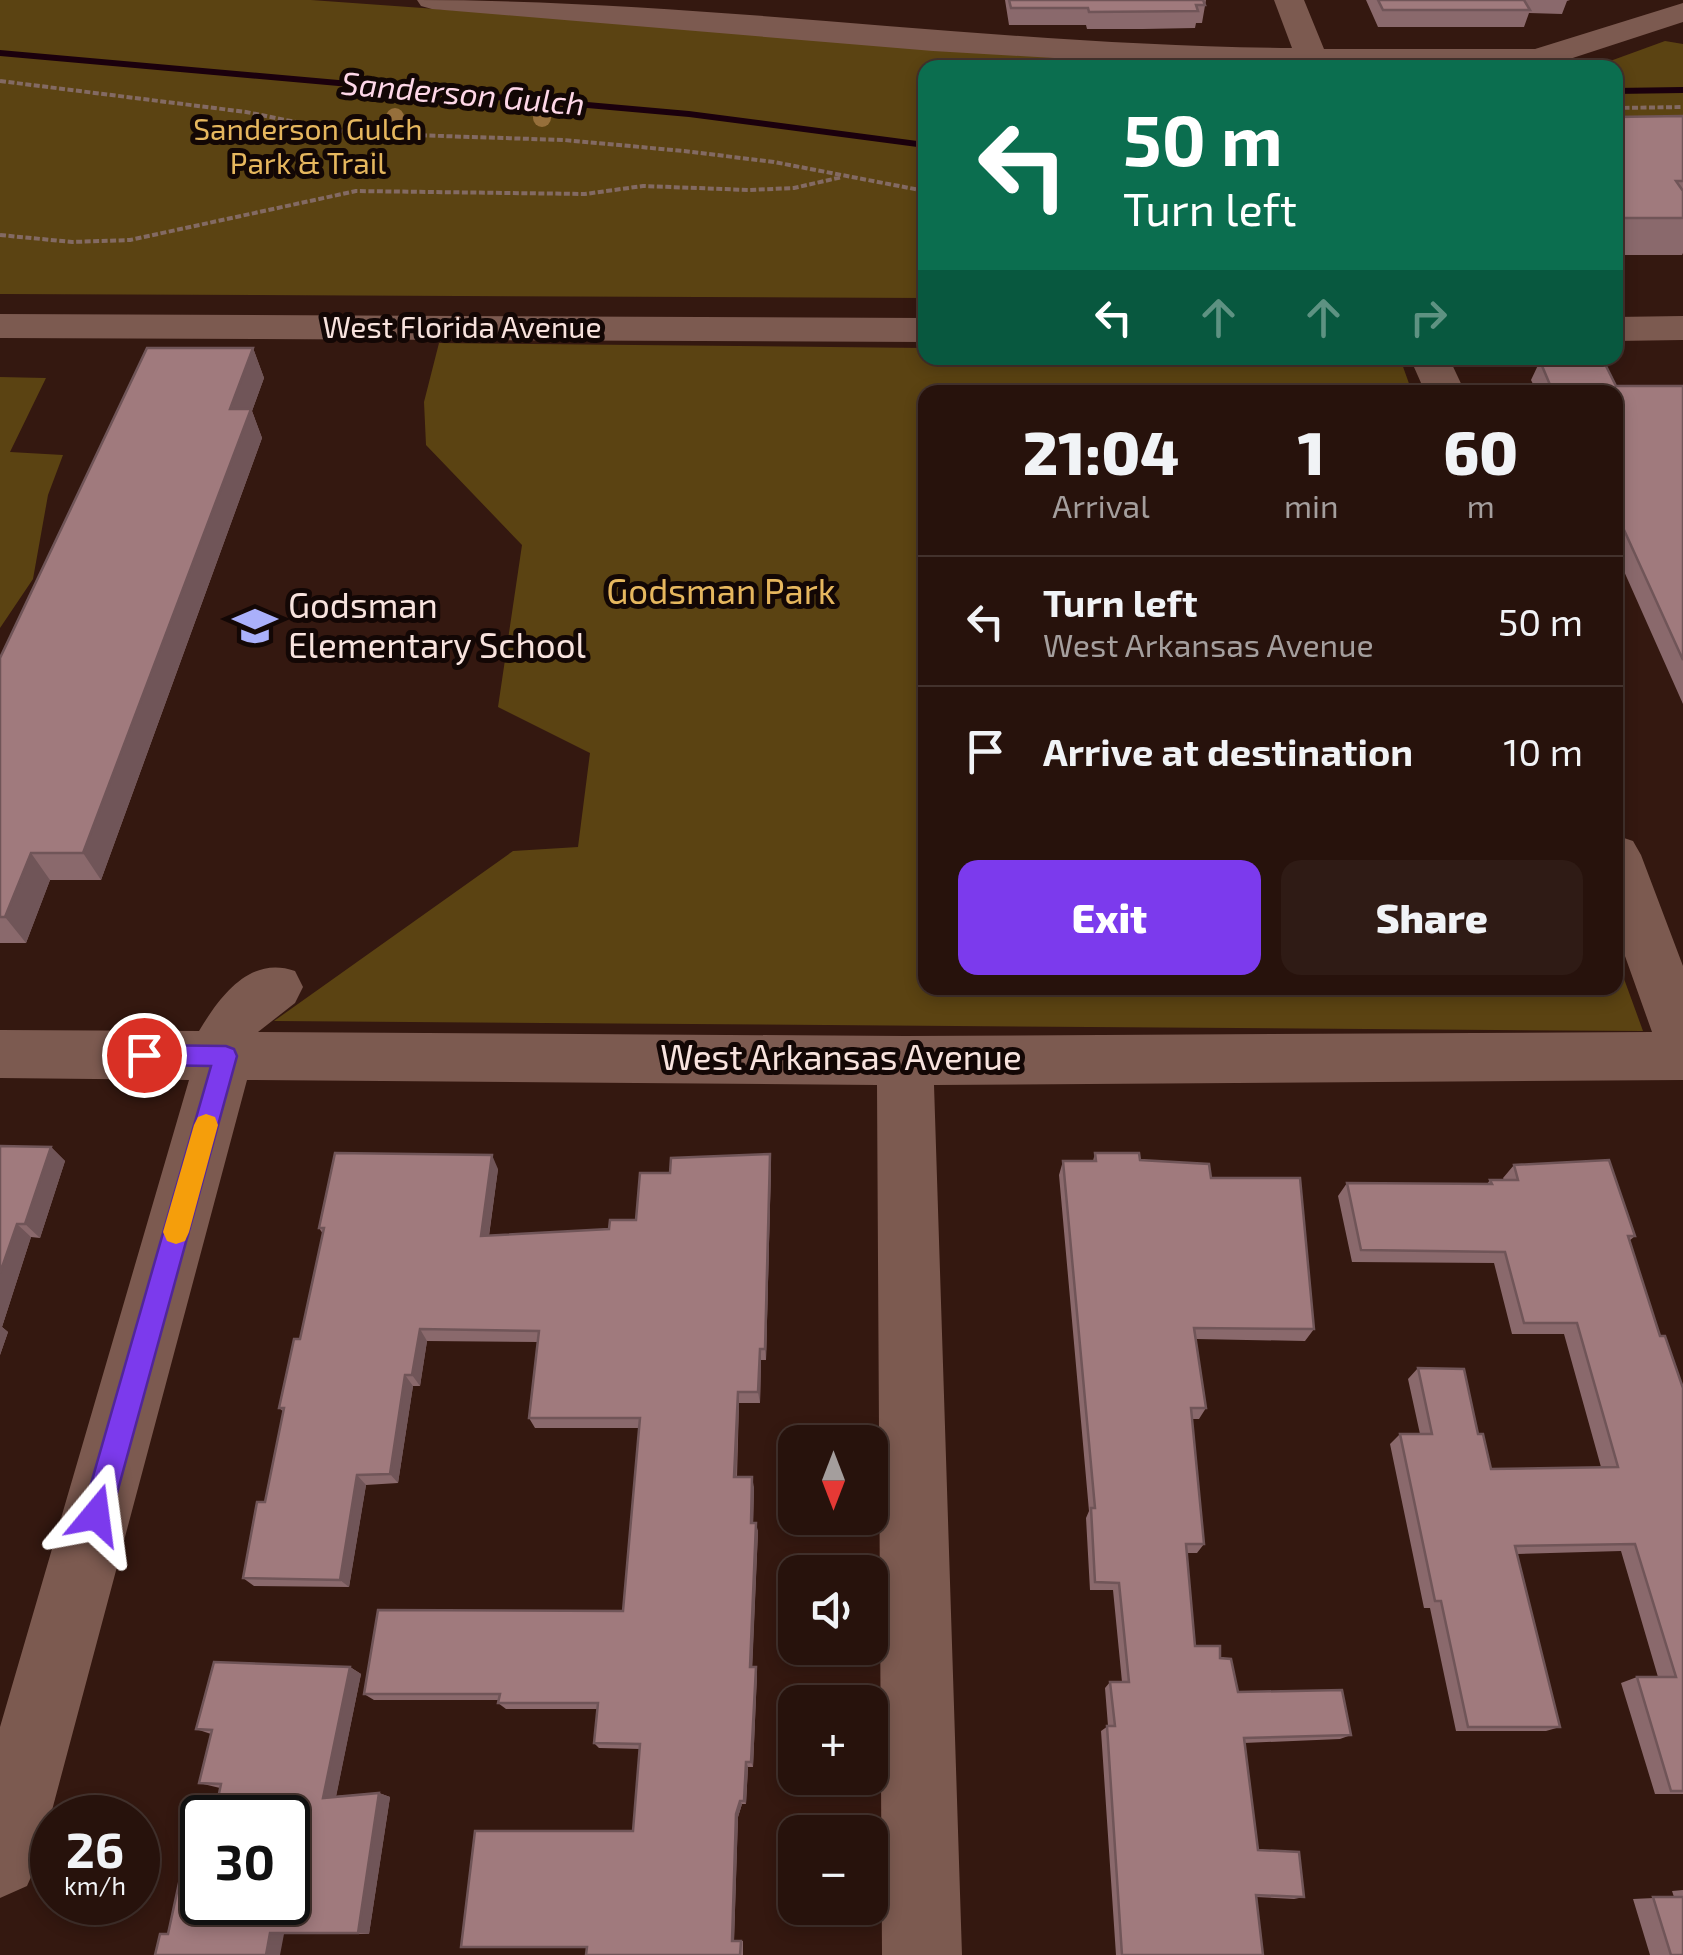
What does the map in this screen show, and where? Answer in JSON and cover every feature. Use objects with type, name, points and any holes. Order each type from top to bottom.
[{"type":"street","points":[[432,0],[932,28],[1189,57],[1252,60]]},
{"type":"street","points":[[1289,0],[1313,60]]},
{"type":"street","points":[[1482,60],[1538,59],[1683,12]]},
{"type":"street","name":"West Florida Avenue","points":[[0,326],[918,330]]},
{"type":"street","points":[[1623,329],[1683,328]]},
{"type":"street","points":[[1623,877],[1683,1040]]},
{"type":"street","points":[[0,1859],[220,1056],[240,1012],[275,987]]},
{"type":"street","name":"West Arkansas Avenue","points":[[0,1054],[905,1060],[1683,1056]]},
{"type":"street","points":[[905,1060],[922,1955]]},
{"type":"path","points":[[0,81],[246,112],[350,132],[564,140],[774,162],[918,190]]},
{"type":"path","points":[[1623,108],[1683,107]]},
{"type":"path","points":[[0,235],[72,242],[130,240],[356,191],[585,194],[643,186],[750,190],[794,188],[848,176]]},
{"type":"green space","name":"Sanderson Gulch Park & Trail","points":[[0,0],[311,0],[1149,60],[918,60],[918,298],[0,294]]},
{"type":"green space","points":[[1665,41],[1683,44],[1683,148],[1623,148],[1623,60],[1613,60]]},
{"type":"green space","name":"Godsman Park","points":[[439,343],[918,348],[918,365],[1402,365],[1410,385],[918,385],[918,995],[1623,995],[1623,976],[1643,1031],[274,1021],[513,851],[578,847],[590,753],[498,707],[522,545],[426,445],[424,402]]},
{"type":"green space","points":[[0,377],[46,378],[10,452],[63,455],[48,495],[33,579],[0,628]]},
{"type":"building","points":[[1009,0],[1203,0],[1205,5],[1196,5],[1198,11],[1089,12],[1088,8],[1011,8]]},
{"type":"building","points":[[1378,0],[1524,0],[1530,10],[1383,10]]},
{"type":"building","points":[[1683,116],[1683,181],[1676,181],[1683,191],[1683,218],[1623,218],[1623,117]]},
{"type":"building","name":"Godsman Elementary School","points":[[147,348],[253,348],[230,409],[251,409],[83,853],[31,853],[5,917],[0,917],[0,658]]},
{"type":"building","points":[[1542,365],[1606,365],[1616,385],[1550,385]]},
{"type":"building","points":[[1623,386],[1683,386],[1683,660],[1623,528]]},
{"type":"building","points":[[0,1146],[51,1147],[25,1224],[17,1224],[0,1273]]},
{"type":"building","points":[[335,1153],[492,1155],[481,1236],[609,1229],[610,1220],[636,1220],[640,1173],[670,1173],[671,1158],[770,1154],[765,1349],[760,1349],[758,1392],[738,1392],[734,1477],[752,1477],[751,1523],[756,1523],[750,1667],[756,1667],[751,1762],[746,1762],[744,1801],[740,1801],[736,1814],[732,1941],[741,1941],[740,1955],[586,1955],[587,1947],[461,1947],[475,1831],[633,1831],[640,1744],[594,1743],[598,1703],[498,1703],[500,1694],[364,1694],[378,1610],[623,1611],[640,1418],[529,1418],[539,1331],[420,1329],[412,1375],[405,1375],[390,1474],[357,1475],[340,1580],[243,1578],[257,1502],[265,1502],[284,1408],[279,1408],[294,1339],[300,1339],[324,1228],[319,1228]]},
{"type":"building","points":[[1095,1153],[1139,1153],[1140,1160],[1209,1164],[1211,1178],[1300,1178],[1314,1329],[1194,1328],[1206,1408],[1191,1408],[1204,1544],[1186,1544],[1195,1646],[1220,1646],[1220,1658],[1231,1659],[1238,1692],[1342,1690],[1351,1735],[1244,1738],[1258,1850],[1299,1852],[1304,1897],[1256,1895],[1263,1955],[1122,1955],[1107,1726],[1115,1726],[1110,1682],[1129,1682],[1119,1583],[1095,1582],[1091,1508],[1095,1508],[1063,1161],[1096,1161]]},
{"type":"building","points":[[1609,1160],[1635,1236],[1628,1236],[1660,1336],[1665,1336],[1683,1388],[1683,1791],[1671,1791],[1637,1677],[1676,1677],[1635,1544],[1515,1546],[1560,1727],[1468,1727],[1441,1601],[1435,1601],[1400,1434],[1432,1434],[1418,1368],[1464,1369],[1478,1434],[1483,1434],[1491,1469],[1618,1467],[1577,1323],[1524,1323],[1505,1252],[1361,1250],[1347,1183],[1492,1184],[1490,1180],[1518,1180],[1514,1165]]},
{"type":"building","points":[[214,1662],[350,1667],[323,1798],[379,1793],[358,1933],[270,1933],[266,1955],[155,1955],[160,1934],[168,1934],[179,1883],[180,1925],[310,1925],[310,1795],[219,1795],[221,1784],[199,1783],[212,1730],[196,1729]]},
{"type":"building","points":[[1653,1897],[1683,1897],[1683,1955],[1671,1955]]},
{"type":"waterway","name":"Sanderson Gulch","points":[[0,53],[689,114],[918,144]]},
{"type":"waterway","name":"Sanderson Gulch","points":[[1623,91],[1683,90]]},
{"type":"slow traffic","points":[[176,1232],[206,1125]]},
{"type":"place","name":"Godsman Elementary School","points":[[255,626]]},
{"type":"route","points":[[96,1515],[226,1056],[144,1055]]}]
